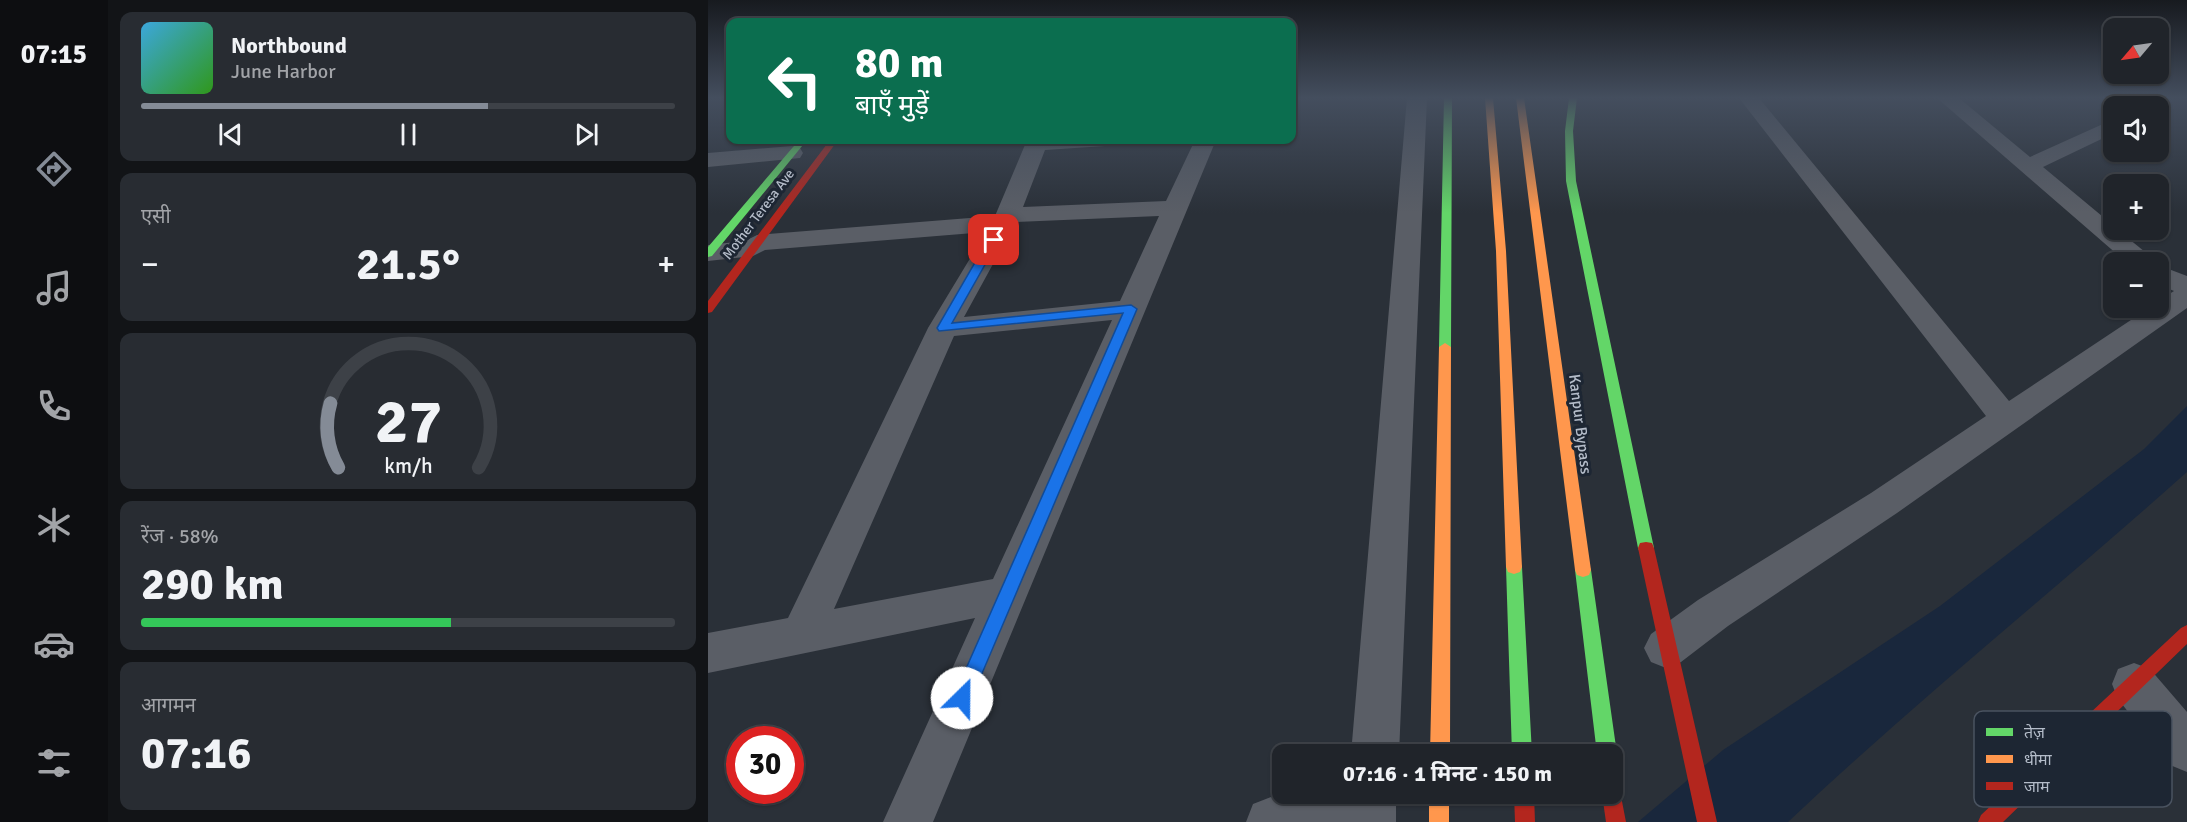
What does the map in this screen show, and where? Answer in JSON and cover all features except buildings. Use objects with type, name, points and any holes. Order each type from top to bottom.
[{"type":"main road","points":[[1440,744],[1448,136]]},
{"type":"main road","points":[[1492,136],[1501,251],[1522,744]]},
{"type":"main road","name":"Kanpur Bypass","points":[[1525,136],[1606,744]]},
{"type":"main road","points":[[1569,136],[1571,181],[1666,648],[1707,822]]},
{"type":"main road","name":"Mother Teresa Ave","points":[[708,309],[831,144]]},
{"type":"main road","points":[[708,254],[797,146]]},
{"type":"main road","points":[[2105,711],[2187,633]]},
{"type":"main road","points":[[1439,804],[1439,822]]},
{"type":"main road","points":[[1524,804],[1525,822]]},
{"type":"main road","points":[[1613,804],[1616,822]]},
{"type":"main road","points":[[1988,822],[2004,807]]},
{"type":"street","points":[[1376,744],[1415,136]]},
{"type":"street","points":[[1780,136],[2006,419]]},
{"type":"street","points":[[1993,136],[2129,252]]},
{"type":"street","points":[[2028,166],[2090,136]]},
{"type":"street","points":[[801,635],[943,328],[1006,219],[1036,144]]},
{"type":"street","points":[[908,822],[1203,144]]},
{"type":"street","points":[[708,160],[797,146]]},
{"type":"street","points":[[708,254],[755,246],[1006,219],[1175,208]]},
{"type":"street","points":[[2169,278],[2187,287]]},
{"type":"street","points":[[1666,648],[1713,613],[1884,503],[2187,295]]},
{"type":"street","points":[[943,328],[1131,309]]},
{"type":"street","points":[[708,653],[1007,594]]},
{"type":"street","points":[[2134,684],[2156,711]]},
{"type":"street","points":[[2172,730],[2187,748]]},
{"type":"street","points":[[1371,822],[1372,804]]},
{"type":"street","points":[[1272,822],[1325,816],[1364,822]]},
{"type":"water","points":[[2187,406],[2187,472],[1936,689],[1788,822],[1638,822],[1723,750],[1940,606],[2144,449]]},
{"type":"traffic: fast","points":[[1445,347],[1448,136]]},
{"type":"traffic: fast","points":[[1569,136],[1571,181],[1646,548]]},
{"type":"traffic: fast","points":[[708,254],[800,144]]},
{"type":"traffic: fast","points":[[1514,567],[1522,744]]},
{"type":"traffic: fast","points":[[1583,570],[1606,744]]},
{"type":"traffic: slow","points":[[1492,136],[1501,251],[1514,567]]},
{"type":"traffic: slow","points":[[1525,136],[1583,570]]},
{"type":"traffic: slow","points":[[1440,744],[1445,347]]},
{"type":"traffic: slow","points":[[1439,804],[1439,822]]},
{"type":"traffic: jam","points":[[708,309],[831,144]]},
{"type":"traffic: jam","points":[[1646,548],[1707,822]]},
{"type":"traffic: jam","points":[[2105,711],[2187,633]]},
{"type":"traffic: jam","points":[[1524,804],[1525,822]]},
{"type":"traffic: jam","points":[[1614,804],[1616,822]]},
{"type":"traffic: jam","points":[[1988,822],[2004,807]]},
{"type":"route","points":[[962,698],[1131,309],[943,328],[994,240]]}]
